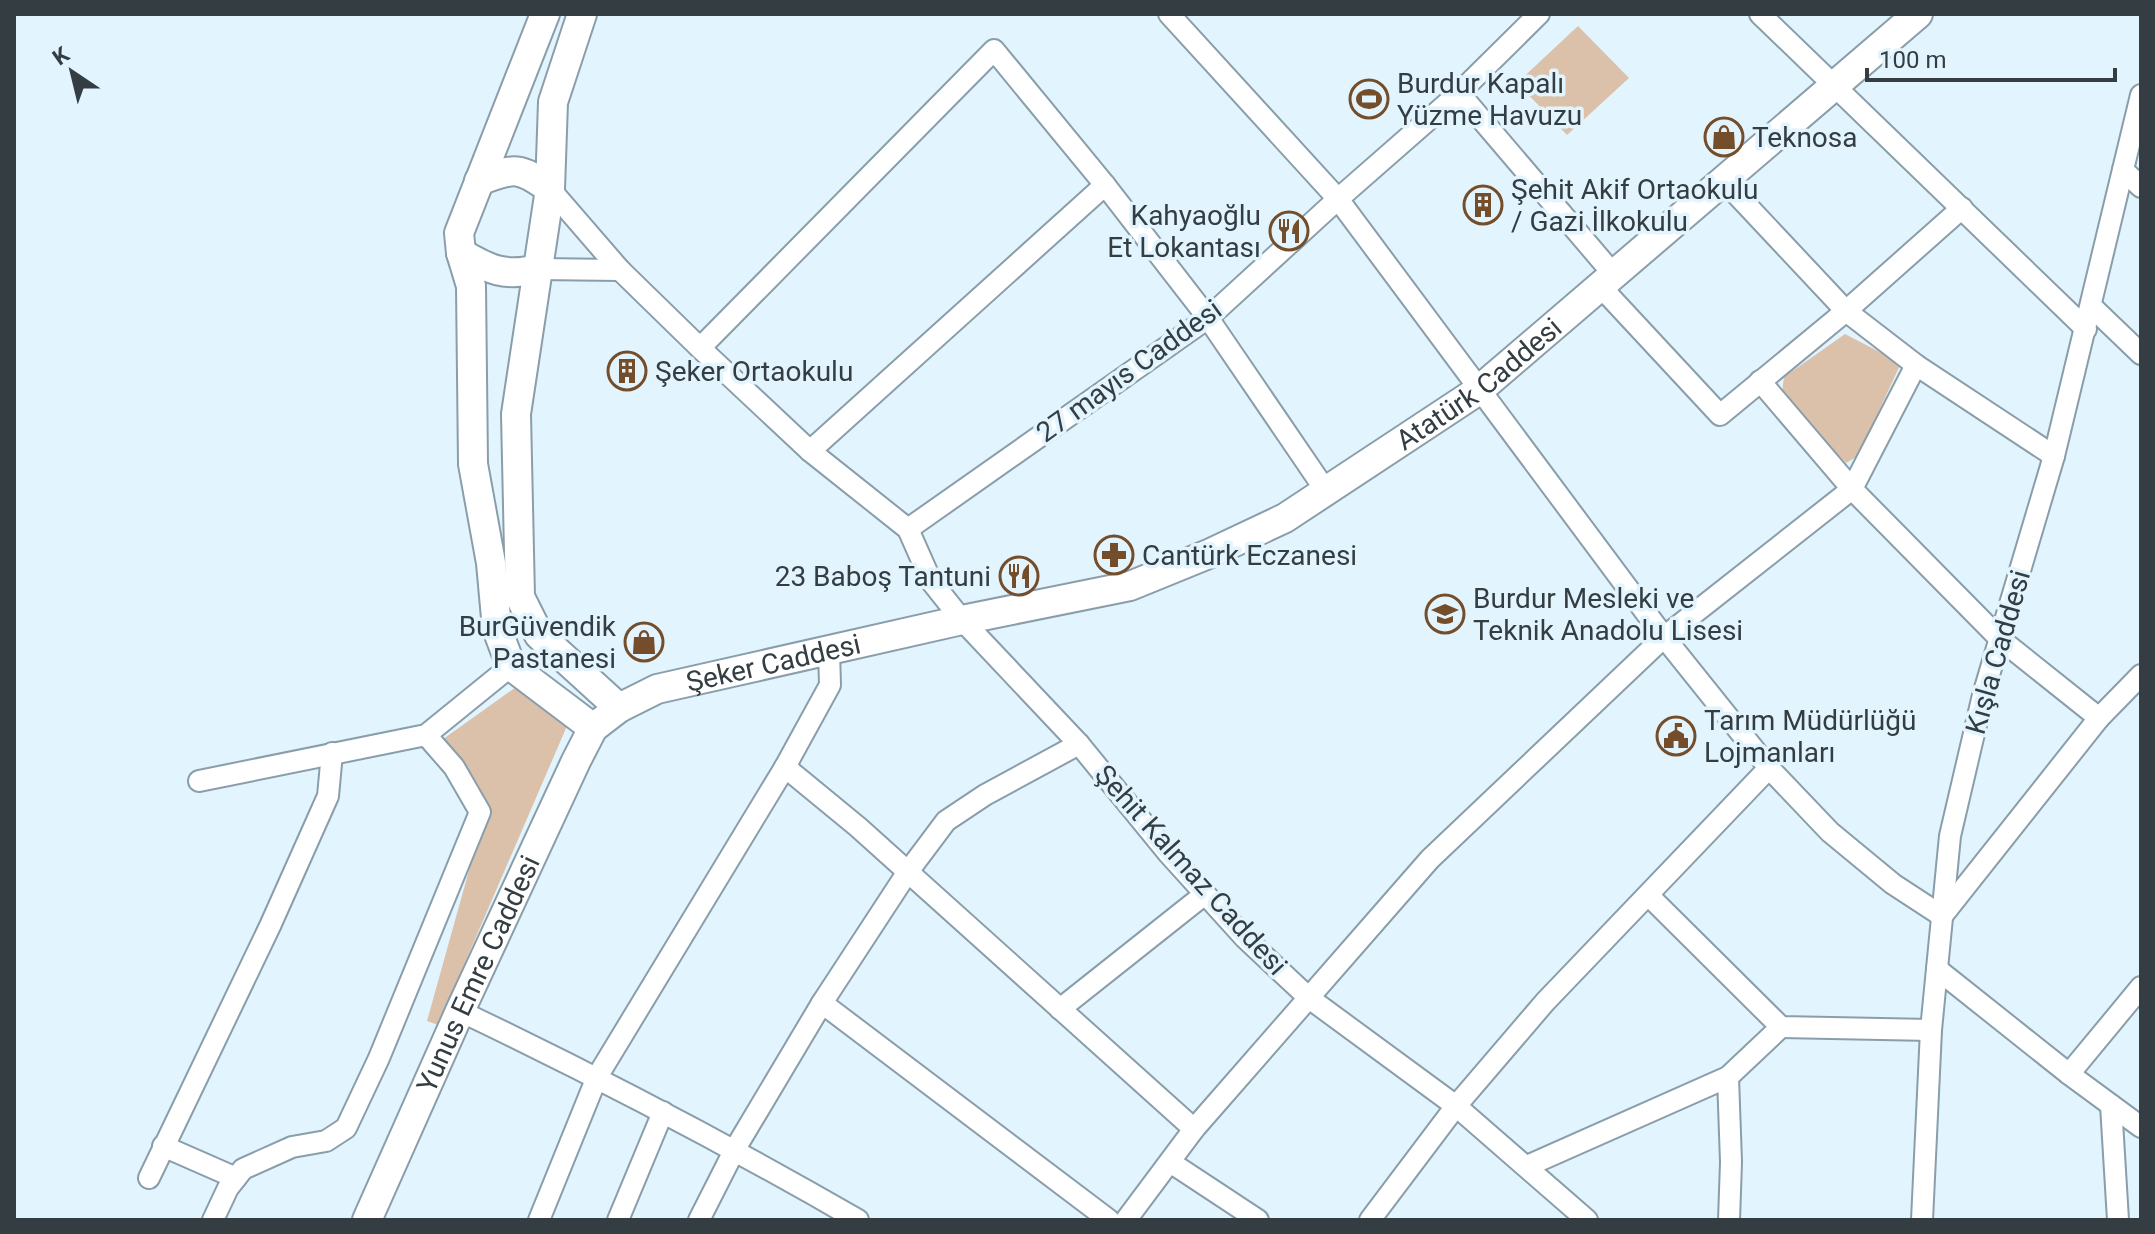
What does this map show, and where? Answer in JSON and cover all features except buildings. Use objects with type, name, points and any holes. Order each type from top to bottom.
[{"type":"main road","points":[[545,14],[459,233],[461,253],[471,286],[473,464],[491,563],[497,629],[511,666],[593,728]]},
{"type":"main road","points":[[582,14],[553,102],[550,189],[516,414],[520,597],[539,635],[619,708]]},
{"type":"main road","name":"Atatürk Caddesi","points":[[962,620],[1130,586],[1285,518],[1479,390],[1918,14]]},
{"type":"main road","points":[[479,181],[507,170],[528,173],[550,189]]},
{"type":"main road","points":[[461,253],[482,266],[516,275],[538,269]]},
{"type":"main road","name":"Şeker Caddesi","points":[[593,728],[619,708],[657,689],[962,620]]},
{"type":"main road","name":"Yunus Emre Caddesi","points":[[367,1220],[460,1011],[593,728]]},
{"type":"street","points":[[1169,14],[1338,199],[1664,637],[1769,768],[1830,832],[1893,884],[1942,916],[2099,718],[2141,675]]},
{"type":"street","name":"27 mayıs Caddesi","points":[[908,529],[1208,318],[1459,93],[1539,14]]},
{"type":"street","points":[[1760,14],[2086,329]]},
{"type":"street","points":[[700,348],[994,50],[1105,185],[1208,318],[1326,491]]},
{"type":"street","points":[[1459,93],[1607,280],[1720,415],[1846,311],[1962,208]]},
{"type":"street","name":"Kışla Caddesi","points":[[1922,1220],[1931,1030],[1950,836],[1983,695],[2054,456],[2141,95]]},
{"type":"street","points":[[2123,170],[2141,187]]},
{"type":"street","points":[[1724,181],[1846,311],[1916,365],[2054,456]]},
{"type":"street","points":[[810,451],[1105,185]]},
{"type":"street","points":[[550,189],[620,270],[700,348],[810,451],[908,529]]},
{"type":"street","points":[[538,269],[620,270]]},
{"type":"street","points":[[2091,306],[2141,354]]},
{"type":"street","points":[[1126,1220],[1194,1129],[1430,859],[1664,637],[1852,489],[1916,365]]},
{"type":"street","points":[[1760,381],[1852,489],[2000,639],[2099,718]]},
{"type":"street","name":"Şehit Kalmaz Caddesi","points":[[908,529],[931,581],[962,620],[1079,744],[1245,938],[1309,998],[1456,1106],[1587,1220]]},
{"type":"street","points":[[539,1220],[597,1077],[785,767],[830,685],[829,651]]},
{"type":"street","points":[[199,781],[426,735],[511,666]]},
{"type":"street","points":[[213,1220],[228,1188],[243,1169],[292,1147],[326,1141],[346,1128],[379,1058],[480,812],[454,767],[426,735]]},
{"type":"street","points":[[699,1220],[735,1149],[822,1003],[907,873],[946,821],[985,795],[1079,744]]},
{"type":"street","points":[[149,1178],[270,926],[328,796],[332,753]]},
{"type":"street","points":[[785,767],[858,827],[1194,1129]]},
{"type":"street","points":[[1370,1220],[1456,1106],[1545,1002],[1769,768]]},
{"type":"street","points":[[1060,1009],[1205,894]]},
{"type":"street","points":[[1648,895],[1781,1027],[1931,1030]]},
{"type":"street","points":[[1937,969],[2141,1127]]},
{"type":"street","points":[[2069,1074],[2141,987]]},
{"type":"street","points":[[822,1003],[1109,1220]]},
{"type":"street","points":[[460,1011],[597,1077],[735,1149],[858,1220]]},
{"type":"street","points":[[1527,1166],[1728,1077],[1781,1027]]},
{"type":"street","points":[[1728,1077],[1731,1162],[1729,1220]]},
{"type":"street","points":[[2111,1105],[2118,1220]]},
{"type":"street","points":[[618,1220],[663,1112]]},
{"type":"street","points":[[163,1146],[236,1178]]},
{"type":"street","points":[[1170,1162],[1258,1220]]},
{"type":"shaded area","points":[[1578,26],[1629,78],[1567,135],[1517,83]]},
{"type":"shaded area","points":[[1845,334],[1901,363],[1858,456],[1846,463],[1790,406],[1782,392],[1784,377]]},
{"type":"shaded area","points":[[516,687],[567,726],[438,1025],[427,1021],[485,813],[439,742]]},
{"type":"place","name":"Burdur Kapalı Yüzme Havuzu","points":[[1369,99]]},
{"type":"place","name":"Teknosa","points":[[1724,137]]},
{"type":"place","name":"Şehit Akif Ortaokulu / Gazi İlkokulu","points":[[1483,205]]},
{"type":"place","name":"Kahyaoğlu Et Lokantası","points":[[1289,231]]},
{"type":"place","name":"Şeker Ortaokulu","points":[[627,371]]},
{"type":"place","name":"Cantürk Eczanesi","points":[[1114,555]]},
{"type":"place","name":"23 Baboş Tantuni","points":[[1019,576]]},
{"type":"place","name":"Burdur Mesleki ve Teknik Anadolu Lisesi","points":[[1445,614]]},
{"type":"place","name":"BurGüvendik Pastanesi","points":[[644,642]]},
{"type":"place","name":"Tarım Müdürlüğü Lojmanları","points":[[1676,736]]}]
